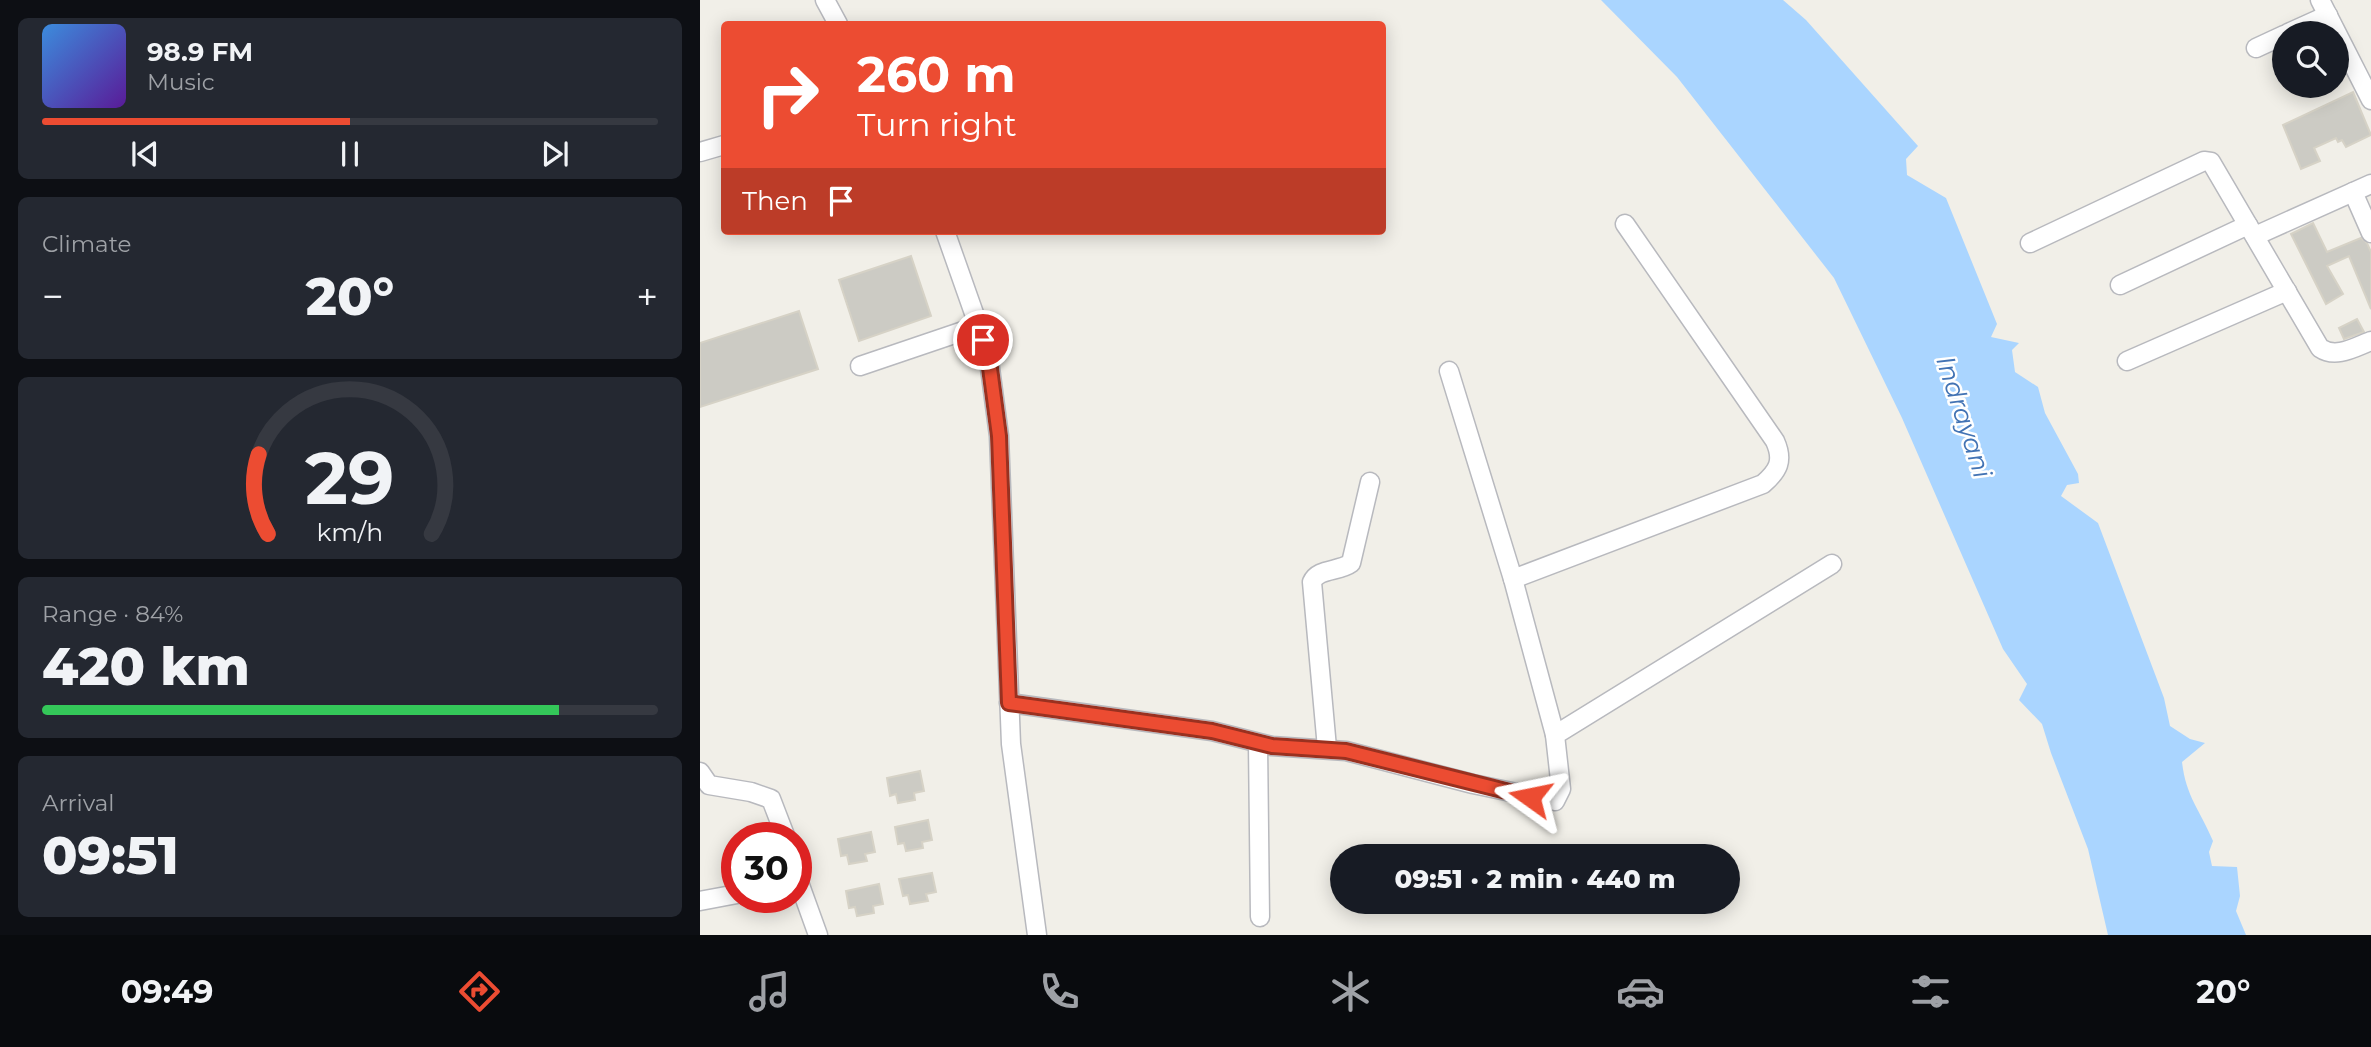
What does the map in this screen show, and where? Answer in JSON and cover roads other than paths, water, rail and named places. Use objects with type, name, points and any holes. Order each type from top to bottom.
[{"type":"street","points":[[825,0],[836,21]]},
{"type":"street","points":[[2304,21],[2324,7],[2371,100]]},
{"type":"street","points":[[2256,48],[2272,41]]},
{"type":"street","points":[[700,152],[721,146]]},
{"type":"street","points":[[2030,243],[2204,161],[2211,162],[2320,348],[2326,352],[2348,351],[2371,341]]},
{"type":"street","points":[[2120,285],[2371,184]]},
{"type":"street","points":[[2354,192],[2371,233]]},
{"type":"street","points":[[1513,579],[1763,484],[1775,473],[1780,462],[1775,441],[1625,223]]},
{"type":"street","points":[[946,235],[988,353],[999,436],[1012,753],[1037,935]]},
{"type":"street","points":[[2127,361],[2287,291]]},
{"type":"street","points":[[860,366],[978,326]]},
{"type":"street","points":[[1009,703],[1212,731],[1258,743],[1292,748],[1327,748],[1375,757],[1473,785],[1555,801],[1561,789],[1555,735],[1513,579],[1449,371]]},
{"type":"street","points":[[1327,748],[1312,582],[1318,573],[1341,569],[1351,563],[1370,482]]},
{"type":"street","points":[[1555,735],[1832,564]]},
{"type":"street","points":[[1258,743],[1260,917]]},
{"type":"street","points":[[700,772],[709,785],[771,799],[780,822]]},
{"type":"street","points":[[700,901],[721,897]]},
{"type":"street","points":[[810,913],[818,935]]},
{"type":"water","name":"Indrayani","points":[[1601,0],[1783,0],[1806,20],[1918,146],[1906,159],[1907,175],[1946,198],[1997,324],[1991,337],[2019,343],[2012,350],[2015,372],[2038,387],[2045,413],[2078,474],[2079,483],[2067,485],[2061,496],[2098,523],[2164,698],[2170,726],[2190,739],[2205,743],[2182,762],[2184,774],[2190,794],[2213,841],[2209,852],[2212,866],[2237,867],[2240,896],[2236,911],[2246,935],[2108,935],[2088,849],[2042,724],[2019,700],[2027,684],[2003,649],[1902,418],[1834,278],[1677,77]]}]
